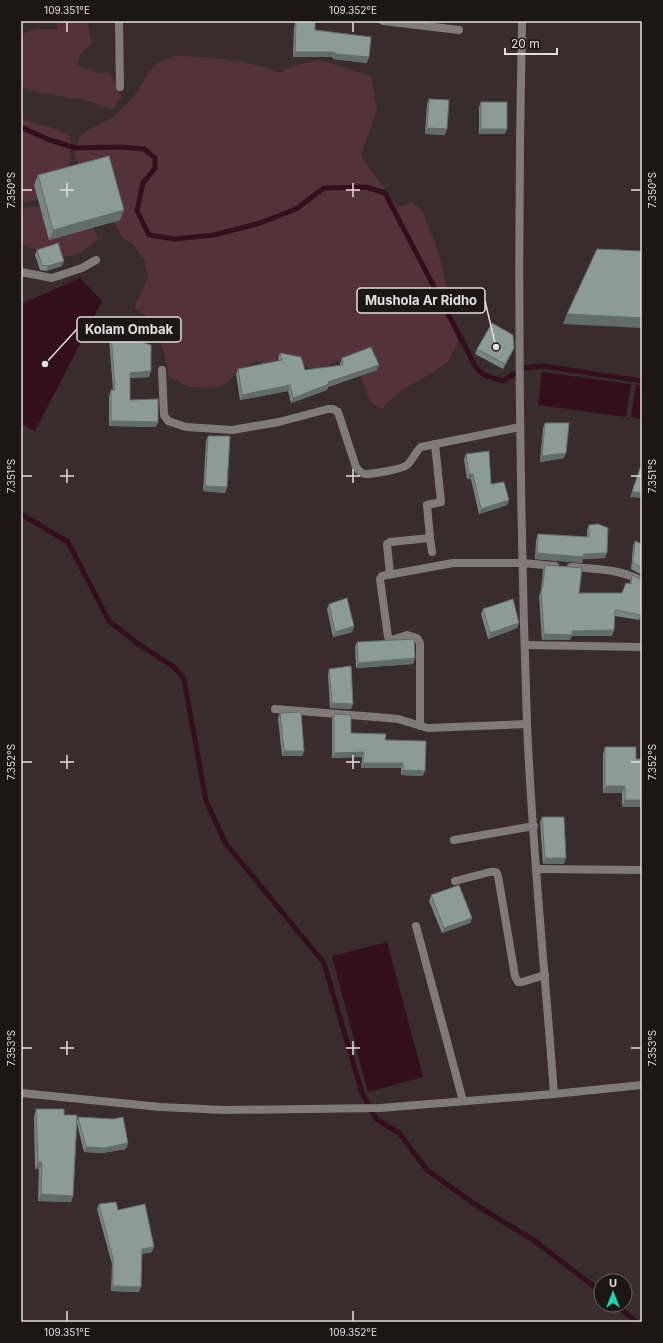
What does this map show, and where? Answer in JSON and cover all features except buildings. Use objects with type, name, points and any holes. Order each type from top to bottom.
[{"type":"street","points":[[119,21],[120,87]]},
{"type":"street","points":[[384,21],[459,30]]},
{"type":"street","points":[[522,21],[519,146],[519,369],[527,724],[536,869],[554,1094]]},
{"type":"street","points":[[21,272],[52,278],[82,268],[96,260]]},
{"type":"street","points":[[162,370],[164,414],[168,421],[175,425],[232,430],[279,422],[333,409],[338,412],[356,468],[360,472],[366,474],[402,468],[408,464],[415,452],[421,447],[520,427]]},
{"type":"street","points":[[432,552],[427,505],[441,502],[435,444]]},
{"type":"street","points":[[390,574],[387,544],[390,542],[430,538]]},
{"type":"street","points":[[420,726],[420,643],[417,638],[407,635],[392,640],[388,637],[380,579],[382,576],[453,563],[523,563],[614,571],[630,574],[642,581]]},
{"type":"street","points":[[526,645],[642,647]]},
{"type":"street","points":[[275,709],[388,718],[428,728],[527,724]]},
{"type":"street","points":[[454,840],[534,826]]},
{"type":"street","points":[[536,869],[642,870]]},
{"type":"street","points":[[456,881],[490,872],[496,872],[498,876],[515,976],[518,982],[522,982],[545,975]]},
{"type":"street","points":[[416,926],[463,1101]]},
{"type":"street","points":[[21,1094],[160,1107],[225,1110],[380,1108],[554,1094],[642,1085]]},
{"type":"shaded area","points":[[57,21],[87,21],[92,44],[82,52],[77,65],[98,73],[110,73],[122,97],[112,109],[86,100],[41,93],[21,87],[21,34],[36,29],[58,29]]},
{"type":"shaded area","points":[[175,56],[215,58],[241,62],[267,68],[280,73],[292,66],[320,60],[371,76],[377,110],[361,155],[397,206],[404,206],[411,201],[423,211],[434,239],[442,266],[458,341],[449,361],[432,373],[403,389],[382,409],[370,402],[354,357],[341,360],[314,371],[299,362],[278,358],[270,367],[256,361],[240,370],[224,385],[207,388],[190,387],[169,377],[160,338],[153,323],[148,317],[134,308],[148,277],[144,259],[133,244],[122,237],[80,167],[74,153],[80,136],[90,129],[113,118],[133,98],[155,64]]},
{"type":"shaded area","points":[[21,117],[25,120],[56,129],[71,137],[70,160],[68,168],[45,197],[29,201],[21,201]]},
{"type":"shaded area","points":[[45,207],[92,225],[98,239],[88,248],[69,256],[52,255],[21,244],[21,209]]},
{"type":"shaded area","points":[[80,278],[102,301],[35,431],[21,424],[21,304]]},
{"type":"shaded area","points":[[542,372],[631,384],[626,417],[538,405]]},
{"type":"shaded area","points":[[636,385],[642,385],[642,419],[631,417]]},
{"type":"shaded area","points":[[387,942],[423,1077],[368,1092],[332,956]]},
{"type":"waterway","points":[[21,127],[47,139],[75,148],[120,147],[144,149],[155,158],[155,168],[143,183],[137,211],[149,235],[175,239],[214,235],[260,223],[296,209],[324,188],[366,187],[385,193],[474,365],[484,375],[503,381],[524,368],[543,366],[642,381]]},
{"type":"waterway","points":[[21,514],[68,542],[109,621],[137,643],[174,667],[184,679],[206,801],[226,844],[324,963],[362,1093],[376,1119],[399,1133],[427,1170],[476,1205],[535,1241],[593,1286]]},
{"type":"waterway","points":[[626,1313],[636,1322]]},
{"type":"place","name":"Mushola Ar Ridho","points":[[496,347]]},
{"type":"place","name":"Kolam Ombak","points":[[45,364]]}]
